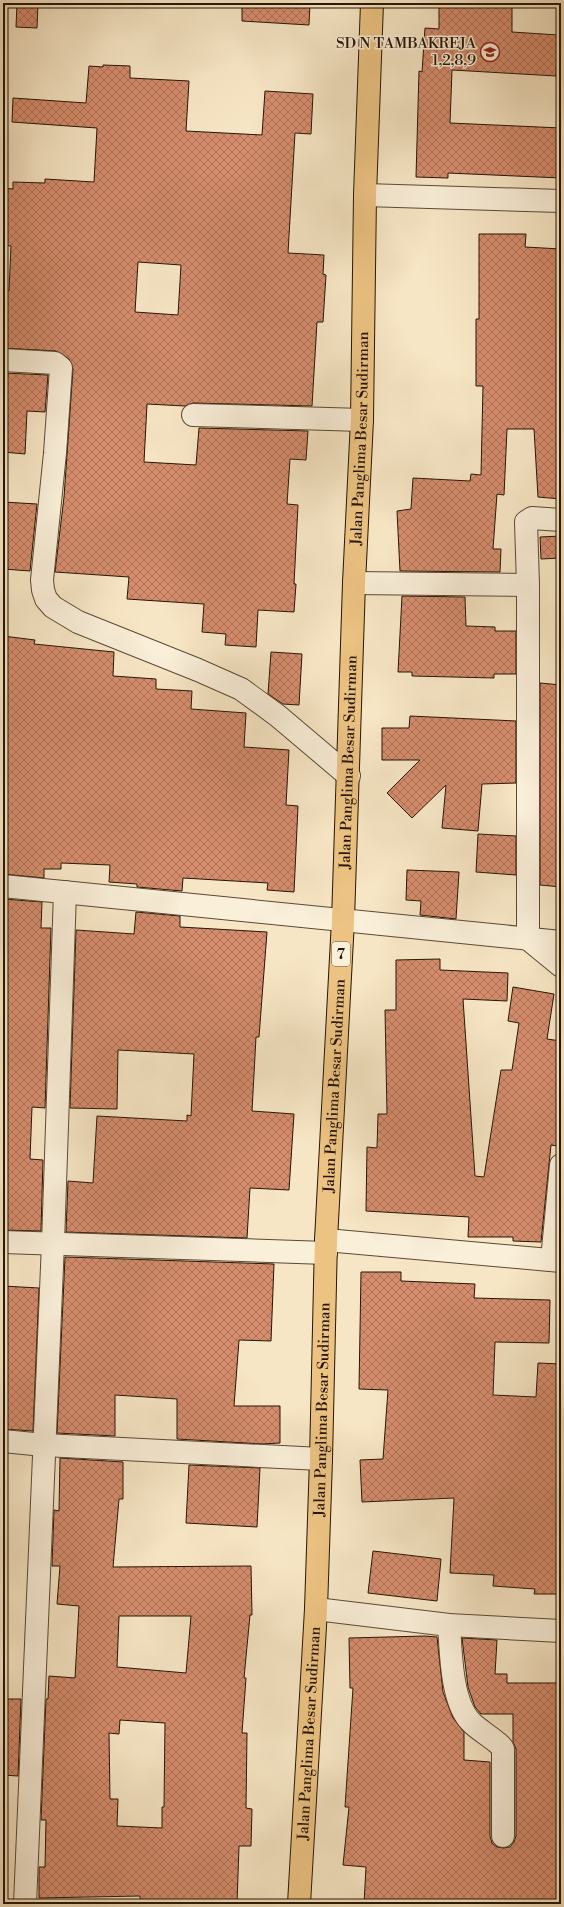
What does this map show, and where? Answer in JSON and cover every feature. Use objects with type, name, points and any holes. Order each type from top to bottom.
[{"type":"highway","name":"Jalan Panglima Besar Sudirman","points":[[298,1904],[316,1608],[326,1246],[349,776],[354,583],[362,420],[365,195],[372,3]]},
{"type":"street","points":[[365,195],[561,201]]},
{"type":"street","points":[[3,360],[55,363],[61,368],[42,580],[46,599],[53,607],[78,622],[198,670],[241,689],[278,716],[349,776]]},
{"type":"street","points":[[193,414],[362,420]]},
{"type":"street","points":[[528,939],[528,586],[526,522],[532,518],[561,520]]},
{"type":"street","points":[[354,583],[528,586]]},
{"type":"street","points":[[3,886],[561,942]]},
{"type":"street","points":[[25,1904],[53,1243],[65,892]]},
{"type":"street","points":[[528,939],[561,966]]},
{"type":"street","points":[[3,1242],[326,1246],[557,1261],[561,1165]]},
{"type":"street","points":[[3,1441],[44,1445],[321,1459]]},
{"type":"street","points":[[316,1608],[449,1625],[561,1631]]},
{"type":"street","points":[[449,1625],[452,1668],[461,1708],[470,1721],[484,1734],[501,1744],[503,1749],[503,1836]]},
{"type":"building","points":[[17,3],[38,3],[37,28],[16,27]]},
{"type":"building","points":[[242,3],[310,3],[309,25],[242,21]]},
{"type":"building","points":[[439,3],[512,3],[512,32],[558,35],[556,76],[452,70],[450,123],[561,128],[561,178],[448,173],[448,178],[416,177],[419,71],[422,72],[425,28],[439,29]]},
{"type":"building","points":[[103,65],[130,66],[130,78],[189,81],[186,131],[262,135],[265,91],[313,94],[311,134],[295,133],[288,253],[324,255],[323,274],[326,275],[323,322],[317,322],[312,406],[193,403],[185,406],[147,404],[144,462],[196,465],[199,428],[308,431],[306,460],[290,459],[287,504],[298,505],[294,612],[258,610],[256,647],[225,645],[226,634],[202,632],[204,604],[127,599],[129,577],[55,572],[64,497],[73,369],[69,359],[56,351],[3,348],[3,290],[9,291],[11,246],[3,245],[3,188],[13,189],[13,182],[45,183],[45,179],[94,182],[97,128],[12,122],[13,98],[86,103],[89,66],[103,67]],"holes":[[[138,262],[181,265],[178,315],[135,312]]]},
{"type":"building","points":[[479,234],[526,234],[525,247],[561,249],[561,499],[538,497],[534,429],[507,429],[504,495],[497,494],[493,549],[501,549],[500,572],[400,571],[397,511],[411,509],[413,478],[470,481],[471,474],[481,475],[483,386],[476,386],[476,319],[479,319]]},
{"type":"building","points":[[3,373],[48,375],[45,412],[27,411],[25,454],[3,452]]},
{"type":"building","points":[[3,502],[37,504],[30,571],[3,569]]},
{"type":"building","points":[[561,536],[561,558],[541,559],[540,537]]},
{"type":"building","points":[[402,596],[465,597],[466,626],[495,627],[495,631],[516,631],[516,674],[494,674],[494,678],[412,676],[412,672],[398,672]]},
{"type":"building","points":[[3,636],[35,640],[34,644],[114,652],[113,676],[156,679],[156,689],[192,691],[191,709],[246,713],[244,747],[289,750],[286,805],[298,806],[294,892],[267,890],[268,883],[183,878],[182,891],[137,887],[137,884],[109,882],[110,865],[61,863],[61,869],[44,869],[44,878],[3,874]]},
{"type":"building","points":[[271,652],[302,654],[299,705],[283,704],[268,694]]},
{"type":"building","points":[[540,683],[561,685],[561,887],[540,885]]},
{"type":"building","points":[[410,716],[516,721],[516,783],[482,784],[478,831],[442,828],[446,785],[412,818],[387,793],[420,760],[382,760],[382,728],[409,728]]},
{"type":"building","points":[[478,834],[516,836],[516,875],[476,872]]},
{"type":"building","points":[[407,870],[459,872],[456,919],[420,915],[421,901],[406,900]]},
{"type":"building","points":[[3,899],[42,902],[41,928],[51,928],[45,1108],[32,1107],[30,1159],[43,1160],[41,1231],[3,1230]]},
{"type":"building","points":[[136,912],[180,916],[180,927],[267,932],[259,1037],[256,1037],[252,1111],[294,1114],[289,1190],[250,1188],[247,1238],[66,1232],[68,1181],[93,1183],[97,1116],[187,1121],[187,1115],[191,1116],[194,1054],[118,1050],[117,1109],[70,1108],[76,930],[134,934]]},
{"type":"building","points":[[440,959],[440,970],[508,973],[507,1001],[463,999],[475,1176],[484,1177],[501,1070],[512,1070],[519,1023],[508,1021],[513,987],[554,994],[547,1039],[561,1041],[561,1081],[557,1146],[551,1145],[541,1242],[513,1241],[513,1237],[468,1237],[469,1217],[366,1211],[367,1147],[377,1148],[378,1114],[387,1114],[385,1010],[396,1010],[396,960]]},
{"type":"building","points":[[65,1257],[274,1264],[271,1341],[239,1340],[234,1406],[280,1406],[280,1443],[262,1444],[177,1439],[177,1399],[115,1395],[115,1436],[57,1433]]},
{"type":"building","points":[[361,1272],[401,1272],[401,1281],[475,1284],[474,1298],[550,1300],[549,1343],[495,1342],[493,1395],[536,1397],[538,1363],[561,1364],[561,1594],[534,1594],[535,1589],[493,1586],[494,1575],[450,1573],[454,1498],[362,1502],[360,1460],[383,1459],[388,1390],[359,1389]]},
{"type":"building","points":[[3,1286],[39,1288],[33,1431],[3,1429]]},
{"type":"building","points":[[60,1458],[123,1462],[123,1499],[119,1499],[113,1567],[251,1566],[252,1615],[250,1615],[244,1678],[246,1678],[242,1733],[247,1733],[246,1808],[252,1809],[251,1846],[239,1846],[237,1904],[140,1904],[140,1896],[39,1898],[39,1867],[45,1867],[46,1820],[41,1820],[46,1699],[48,1699],[49,1676],[75,1678],[79,1606],[57,1604],[60,1566],[52,1566],[54,1510],[59,1511]],"holes":[[[119,1616],[191,1616],[186,1673],[117,1667]],[[120,1720],[165,1723],[164,1807],[162,1807],[162,1828],[117,1826],[118,1799],[110,1799],[109,1733],[119,1734]]]},
{"type":"building","points":[[189,1465],[260,1468],[257,1527],[186,1523]]},
{"type":"building","points":[[373,1551],[441,1559],[437,1601],[368,1593]]},
{"type":"building","points":[[437,1637],[443,1692],[453,1718],[464,1732],[464,1760],[490,1762],[490,1836],[492,1843],[497,1847],[510,1847],[516,1836],[516,1749],[513,1742],[513,1714],[481,1714],[475,1707],[468,1687],[462,1638],[497,1640],[495,1674],[507,1674],[507,1683],[561,1683],[561,1904],[364,1904],[366,1867],[343,1865],[349,1807],[345,1807],[353,1688],[350,1688],[349,1638]]},
{"type":"building","points":[[3,1699],[21,1699],[18,1776],[3,1775]]},
{"type":"place","name":"SD N TAMBAKREJA 1,2,8,9","points":[[490,52]]}]
